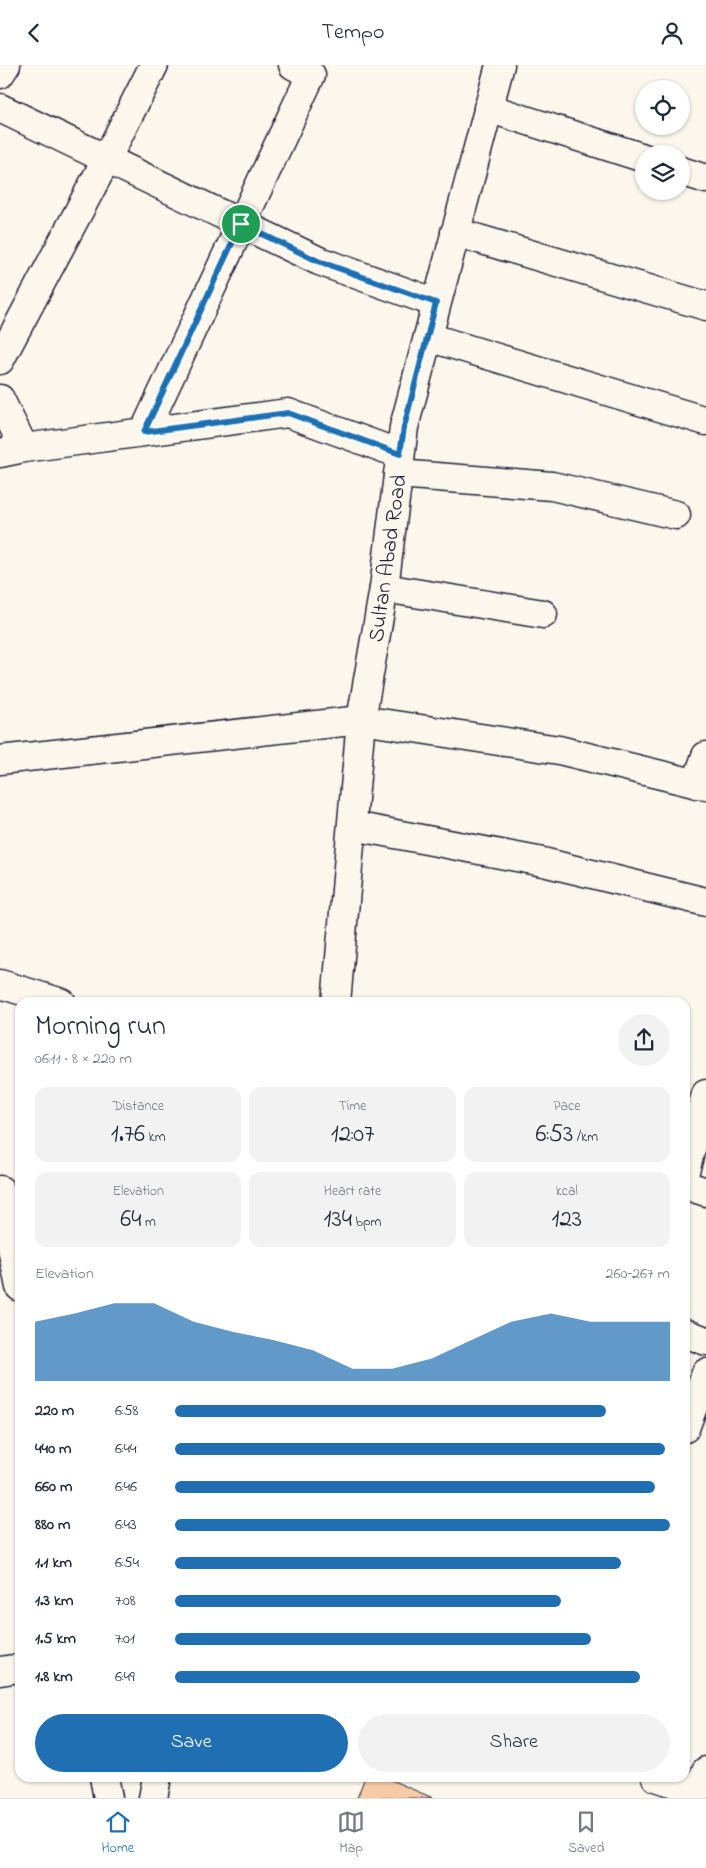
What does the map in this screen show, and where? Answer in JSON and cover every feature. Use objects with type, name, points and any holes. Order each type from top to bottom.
[{"type":"street","points":[[0,74],[6,65]]},
{"type":"street","points":[[0,360],[154,65]]},
{"type":"street","points":[[144,432],[311,75],[294,65]]},
{"type":"street","name":"Sultan Abad Road","points":[[337,997],[361,720],[384,588],[404,427],[500,65]]},
{"type":"street","points":[[0,108],[318,261],[436,303]]},
{"type":"street","points":[[488,108],[635,156]]},
{"type":"street","points":[[690,174],[706,179]]},
{"type":"street","points":[[455,232],[706,306]]},
{"type":"street","points":[[428,337],[706,421]]},
{"type":"street","points":[[0,399],[12,451],[288,413],[399,464],[552,486],[676,515]]},
{"type":"street","points":[[384,588],[543,614]]},
{"type":"street","points":[[0,760],[361,720],[559,750],[701,785],[706,756]]},
{"type":"street","points":[[353,826],[544,862],[706,902]]},
{"type":"street","points":[[0,984],[42,997]]},
{"type":"street","points":[[690,1149],[697,1119],[706,1094]]},
{"type":"street","points":[[690,1187],[706,1192]]},
{"type":"street","points":[[0,1191],[15,1263]]},
{"type":"street","points":[[690,1335],[706,1341]]},
{"type":"street","points":[[690,1415],[706,1373]]},
{"type":"street","points":[[0,1671],[15,1669]]},
{"type":"street","points":[[671,1782],[697,1791],[706,1771]]},
{"type":"street","points":[[105,1782],[108,1798]]},
{"type":"street","points":[[152,1798],[156,1782]]},
{"type":"building","points":[[363,1782],[396,1782],[433,1798],[357,1798]]},
{"type":"route","points":[[241,224],[318,261],[436,303],[404,427],[400,454],[288,413],[144,432],[241,224]]}]
